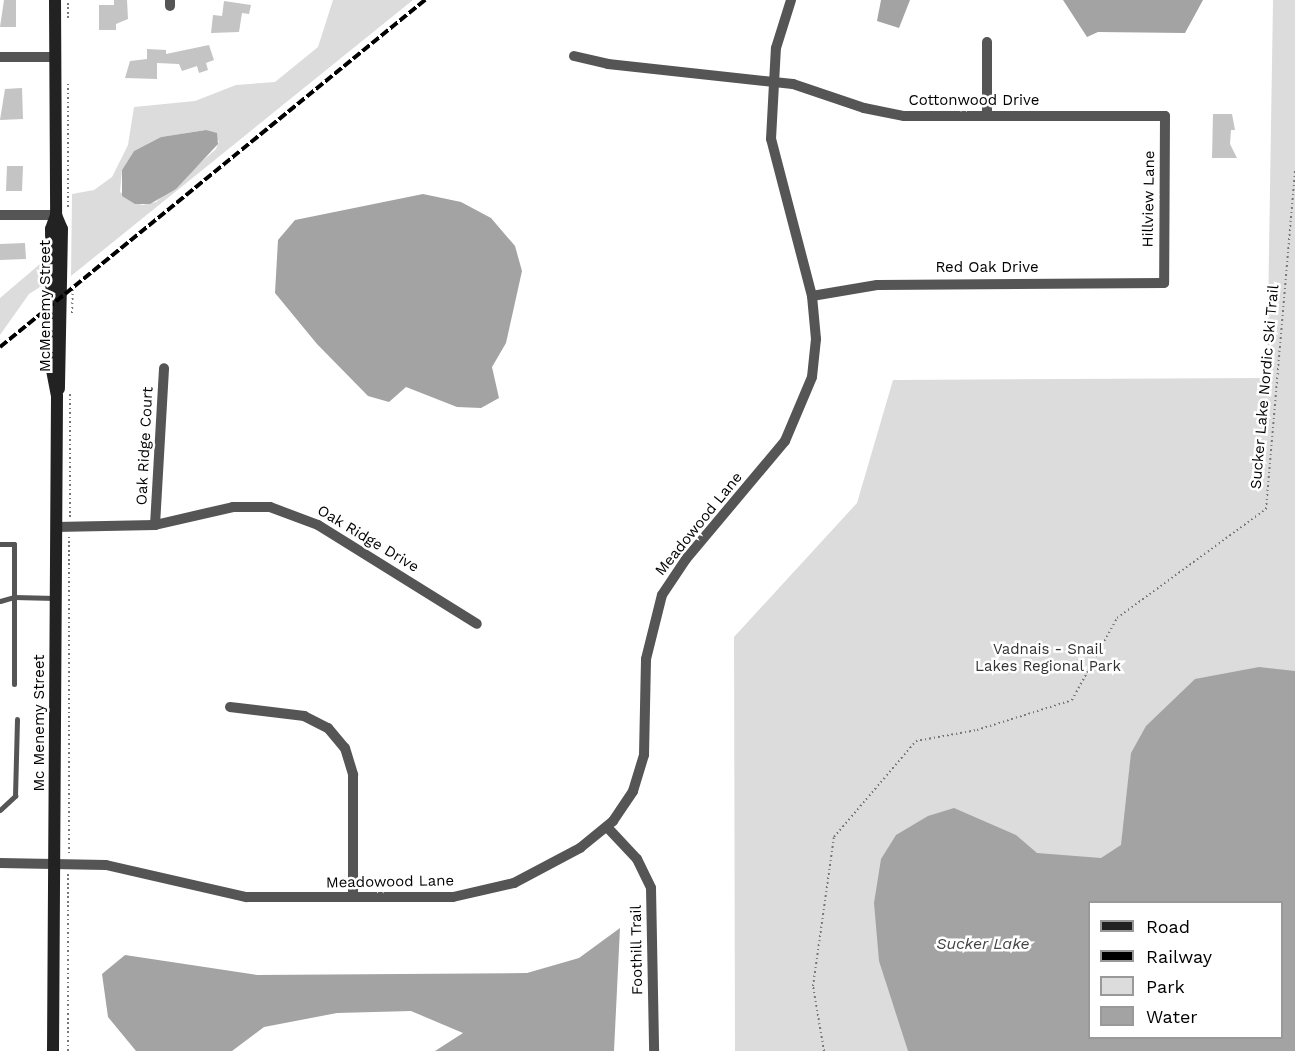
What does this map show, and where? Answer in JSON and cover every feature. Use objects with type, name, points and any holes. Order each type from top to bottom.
[{"type":"street","name":"McMenemy Street","points":[[55,0],[55,57],[62,215],[51,251],[52,370],[57,396]]},
{"type":"street","name":"Meadowood Lane","points":[[0,863],[69,864],[131,869],[246,897],[453,897],[494,890],[534,874],[607,827],[633,791],[644,755],[646,659],[654,615],[673,576],[771,459],[796,421],[815,362],[812,296],[775,168],[770,111],[776,48],[791,0]]},
{"type":"street","points":[[987,42],[987,116]]},
{"type":"street","name":"Cottonwood Drive","points":[[574,56],[608,64],[810,87],[883,114],[1165,116]]},
{"type":"street","points":[[0,57],[55,57]]},
{"type":"street","name":"Hillview Lane","points":[[1164,283],[1165,116]]},
{"type":"street","points":[[0,215],[62,215]]},
{"type":"street","name":"Red Oak Drive","points":[[812,296],[877,285],[1164,283]]},
{"type":"street","name":"Oak Ridge Court","points":[[155,525],[164,368]]},
{"type":"street","name":"Mc Menemy Street","points":[[53,1051],[57,396]]},
{"type":"street","name":"Oak Ridge Drive","points":[[56,527],[155,525],[233,507],[289,512],[477,624]]},
{"type":"street","points":[[230,707],[304,716],[328,728],[345,748],[353,775],[353,897]]},
{"type":"street","name":"Foothill Trail","points":[[607,827],[638,859],[651,888],[654,1051]]},
{"type":"lane","points":[[0,544],[14,544],[14,684]]},
{"type":"lane","points":[[0,602],[14,597],[55,597]]},
{"type":"lane","points":[[0,810],[15,796],[17,718]]},
{"type":"path","points":[[68,0],[68,23]]},
{"type":"path","points":[[62,215],[68,75]]},
{"type":"path","name":"Sucker Lake Nordic Ski Trail","points":[[824,1051],[813,986],[834,837],[916,741],[977,730],[1071,700],[1118,618],[1266,509],[1295,169]]},
{"type":"path","points":[[70,284],[75,298],[70,321]]},
{"type":"path","points":[[68,1051],[70,390]]},
{"type":"green space","points":[[333,0],[413,0],[71,276],[72,194],[94,190],[112,177],[128,145],[134,107],[195,101],[236,85],[275,82],[318,47]],"holes":[[[206,130],[219,141],[216,149],[156,202],[142,205],[120,192],[122,170],[134,151],[161,137]]]},
{"type":"green space","name":"Vadnais - Snail Lakes Regional Park","points":[[1273,0],[1295,0],[1295,1051],[735,1051],[734,637],[857,503],[893,380],[1267,378]]},
{"type":"green space","points":[[47,258],[48,282],[29,294],[0,335],[0,298]]},
{"type":"water","points":[[881,0],[910,0],[899,28],[877,21]]},
{"type":"water","points":[[1063,0],[1203,0],[1185,33],[1098,32],[1087,37]]},
{"type":"water","points":[[206,130],[217,133],[218,144],[176,189],[150,204],[135,204],[122,196],[122,170],[134,151],[161,137]]},
{"type":"water","points":[[423,194],[461,202],[491,218],[515,246],[522,271],[506,343],[492,367],[499,398],[481,408],[457,407],[406,387],[389,402],[368,396],[317,344],[275,293],[278,240],[295,220]]},
{"type":"water","name":"Sucker Lake","points":[[1259,667],[1295,671],[1295,1051],[908,1051],[879,961],[874,903],[881,859],[896,835],[928,816],[954,808],[1016,835],[1037,853],[1101,858],[1121,845],[1131,753],[1146,726],[1195,679]]},
{"type":"water","points":[[620,928],[614,1051],[435,1051],[463,1033],[411,1011],[337,1013],[264,1027],[232,1051],[136,1051],[108,1017],[102,974],[125,955],[257,975],[527,973],[579,958]]},
{"type":"building","points":[[4,0],[16,0],[16,27],[0,27]]},
{"type":"building","points":[[114,0],[127,0],[128,19],[116,24],[116,30],[99,30],[99,5],[114,5]]},
{"type":"building","points":[[224,1],[251,5],[249,14],[242,13],[239,32],[211,33],[213,15],[222,16]]},
{"type":"building","points":[[209,45],[214,60],[206,63],[208,70],[199,73],[197,66],[182,71],[179,64],[157,63],[157,79],[125,78],[130,61],[147,59],[147,49],[166,50],[166,54]]},
{"type":"building","points":[[22,88],[23,119],[0,120],[5,89]]},
{"type":"building","points":[[1213,114],[1232,114],[1235,130],[1231,130],[1230,144],[1237,158],[1212,158]]},
{"type":"building","points":[[7,166],[23,166],[22,191],[6,191]]},
{"type":"building","points":[[25,243],[26,259],[0,260],[0,244]]},
{"type":"railway","points":[[0,347],[425,0]]}]
